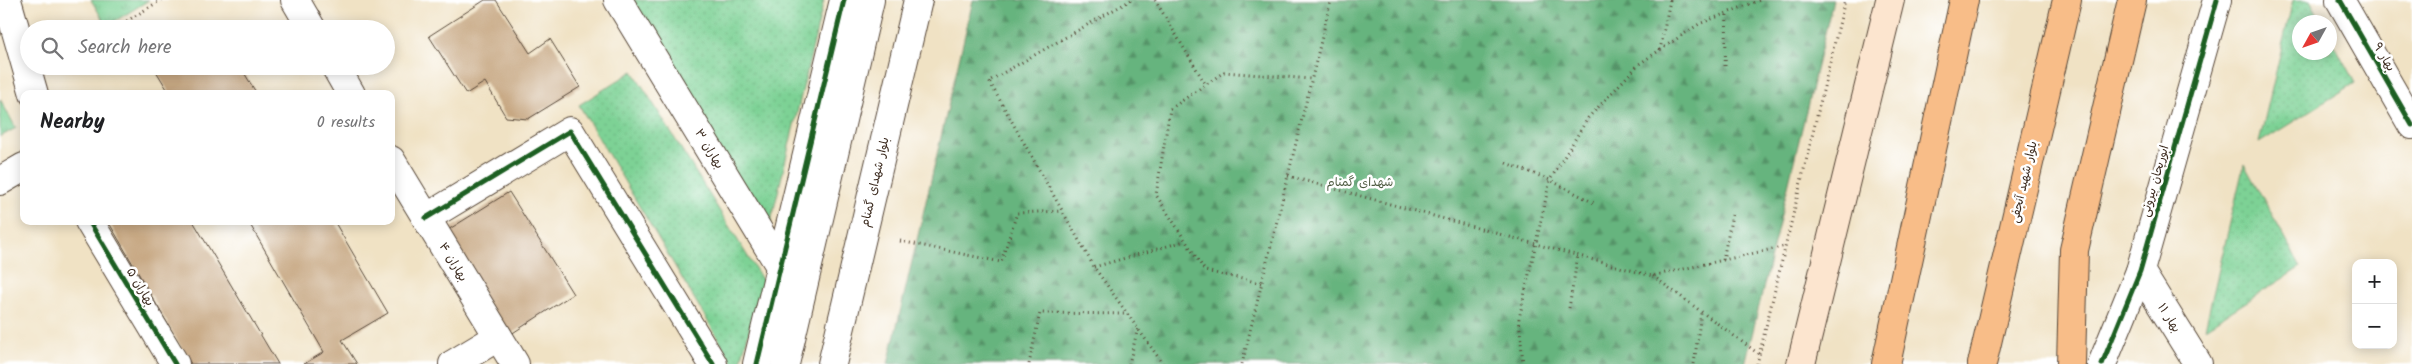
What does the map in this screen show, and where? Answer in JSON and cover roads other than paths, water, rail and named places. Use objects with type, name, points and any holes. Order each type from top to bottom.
[{"type":"main road","points":[[1801,364],[1890,0]]},
{"type":"main road","points":[[1886,364],[1964,0]]},
{"type":"main road","name":"بلوار شهید آنجفی","points":[[1982,364],[2067,0]]},
{"type":"main road","points":[[2071,364],[2074,250],[2132,0]]},
{"type":"street","points":[[7,0],[20,45]]},
{"type":"street","points":[[295,0],[307,20]]},
{"type":"street","name":"بهاران ۳","points":[[618,0],[800,299]]},
{"type":"street","points":[[757,364],[844,0]]},
{"type":"street","points":[[785,364],[870,0]]},
{"type":"street","name":"بلوار شهدای گمنام","points":[[832,364],[918,0]]},
{"type":"street","name":"ابوریحان بیرونی","points":[[2102,364],[2140,271],[2217,0]]},
{"type":"street","name":"بهار ۹","points":[[2340,0],[2412,124]]},
{"type":"street","points":[[29,75],[33,90]]},
{"type":"street","points":[[340,75],[350,90]]},
{"type":"street","points":[[426,218],[570,131],[713,364]]},
{"type":"street","name":"بهاران ۴","points":[[395,167],[515,364]]},
{"type":"street","points":[[0,181],[20,169]]},
{"type":"street","name":"بهاران ۵","points":[[91,225],[175,364]]},
{"type":"street","name":"بهار ۱۱","points":[[2140,271],[2198,364]]},
{"type":"street","points":[[453,364],[498,336]]},
{"type":"park label","name":"شهدای گمنام","points":[[1360,182]]}]
